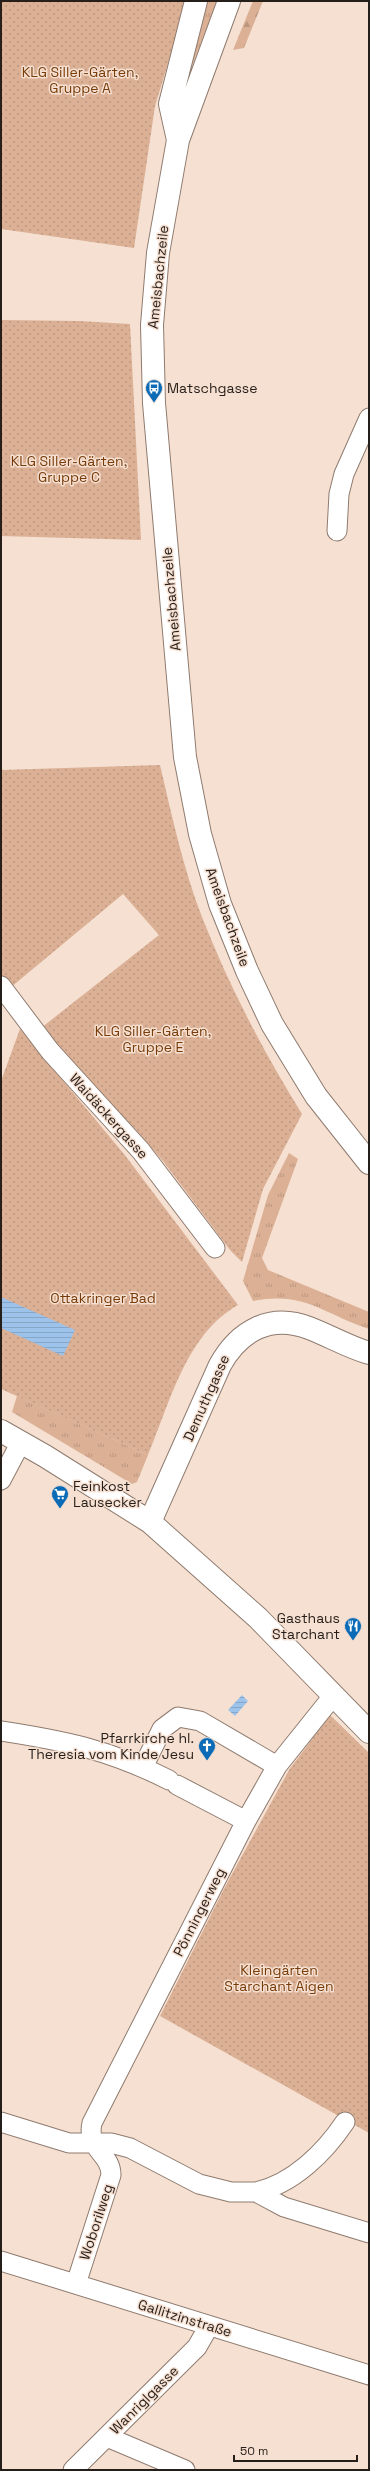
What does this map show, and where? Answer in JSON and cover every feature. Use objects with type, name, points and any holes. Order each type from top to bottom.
[{"type":"street","points":[[178,140],[170,104],[196,1]]},
{"type":"street","name":"Ameisbachzeile","points":[[229,1],[178,140],[158,253],[152,360],[159,466],[185,757],[200,834],[220,904],[247,971],[272,1024],[316,1096],[369,1163]]},
{"type":"street","points":[[337,531],[339,494],[344,474],[369,418]]},
{"type":"street","name":"Waidäckergasse","points":[[1,986],[50,1051],[141,1151],[215,1248]]},
{"type":"street","name":"Demuthgasse","points":[[150,1522],[220,1365],[229,1348],[241,1337],[254,1329],[278,1323],[289,1323],[311,1328],[369,1353]]},
{"type":"street","points":[[1,1431],[150,1522],[258,1618],[369,1732]]},
{"type":"street","points":[[1,1480],[21,1442]]},
{"type":"street","name":"Pönningerweg","points":[[92,2142],[92,2122],[246,1821],[277,1766],[333,1696]]},
{"type":"street","points":[[143,1767],[162,1729],[178,1718],[200,1721],[277,1766]]},
{"type":"street","points":[[1,1731],[74,1743],[110,1753],[143,1767],[246,1821]]},
{"type":"street","points":[[1,2122],[69,2143],[92,2142],[130,2148],[199,2184],[231,2192],[256,2192],[270,2189],[302,2169],[336,2135],[345,2122]]},
{"type":"street","name":"Woborilweg","points":[[76,2284],[111,2175],[111,2167],[92,2142]]},
{"type":"street","points":[[256,2192],[284,2207],[369,2233]]},
{"type":"street","name":"Gallitzinstraße","points":[[1,2261],[369,2375]]},
{"type":"street","name":"Wanriglgasse","points":[[73,2470],[197,2347],[209,2326]]},
{"type":"street","points":[[107,2436],[185,2470]]},
{"type":"green space","name":"KLG Siller-Gärten, Gruppe A","points":[[1,1],[187,1],[155,106],[134,248],[1,229]]},
{"type":"green space","points":[[207,1],[217,1],[182,92],[179,90]]},
{"type":"green space","points":[[253,1],[263,1],[244,48],[233,50]]},
{"type":"green space","name":"KLG Siller-Gärten, Gruppe C","points":[[1,320],[79,321],[130,324],[141,540],[1,536]]},
{"type":"green space","name":"KLG Siller-Gärten, Gruppe E","points":[[160,765],[178,842],[189,880],[212,943],[248,1018],[302,1114],[263,1189],[242,1262],[230,1250],[163,1161],[135,1129],[86,1081],[41,1028],[159,935],[123,894],[10,988],[1,976],[1,770]]},
{"type":"green space","name":"Ottakringer Bad","points":[[20,1029],[124,1154],[238,1305],[220,1318],[205,1333],[192,1351],[172,1392],[148,1455],[1,1389],[1,1081]]},
{"type":"green space","points":[[289,1153],[298,1159],[262,1258],[268,1270],[369,1312],[369,1329],[300,1302],[287,1299],[253,1301],[243,1281],[268,1195]]},
{"type":"green space","points":[[17,1396],[148,1455],[137,1482],[132,1484],[12,1412]]},
{"type":"green space","name":"Kleingärten Starchant Aigen","points":[[330,1715],[369,1753],[369,2133],[160,2016],[225,1887],[289,1770]]},
{"type":"water","points":[[1,1297],[75,1330],[63,1356],[1,1328]]},
{"type":"water","points":[[242,1695],[248,1701],[235,1716],[228,1710]]},
{"type":"place","name":"Matschgasse","points":[[154,403]]},
{"type":"place","name":"Feinkost Lausecker","points":[[60,1509]]},
{"type":"place","name":"Gasthaus Starchant","points":[[353,1641]]},
{"type":"place","name":"Pfarrkirche hl. Theresia vom Kinde Jesu","points":[[207,1761]]}]
